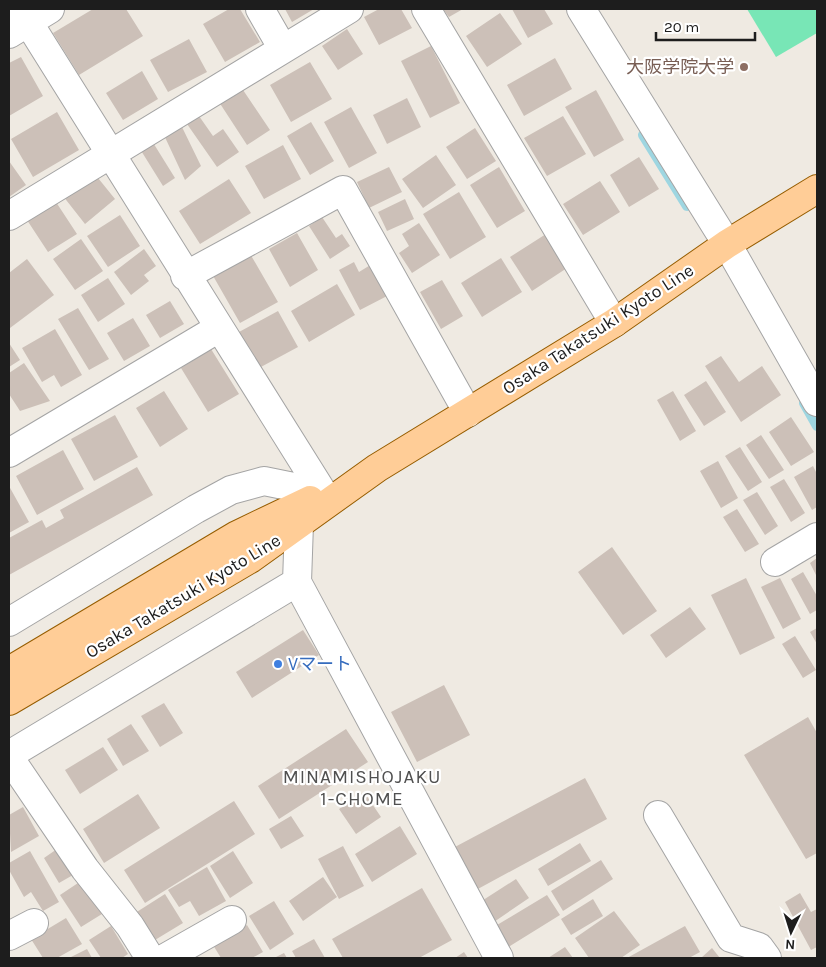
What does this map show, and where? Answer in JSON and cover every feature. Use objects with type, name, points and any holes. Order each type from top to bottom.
[{"type":"main road","name":"Osaka Takatsuki Kyoto Line","points":[[9,701],[250,559],[377,468],[614,323],[727,244],[817,189]]},
{"type":"main road","name":"Osaka Takatsuki Kyoto Line","points":[[9,671],[237,535],[377,468]]},
{"type":"street","points":[[260,9],[283,49]]},
{"type":"street","points":[[9,216],[350,9]]},
{"type":"street","points":[[426,9],[614,323]]},
{"type":"street","points":[[581,9],[727,244],[817,402]]},
{"type":"street","points":[[27,18],[186,276],[323,493]]},
{"type":"street","points":[[186,276],[343,190],[468,413]]},
{"type":"street","points":[[9,453],[219,328]]},
{"type":"street","points":[[9,622],[196,509],[231,490],[264,481],[323,493]]},
{"type":"street","points":[[299,524],[297,582],[499,958]]},
{"type":"street","points":[[774,562],[817,537]]},
{"type":"street","points":[[150,958],[130,926],[85,869],[9,756],[297,582]]},
{"type":"street","points":[[658,815],[730,938],[760,947],[767,958]]},
{"type":"street","points":[[165,958],[232,920]]},
{"type":"street","points":[[9,936],[34,922]]},
{"type":"street","points":[[9,954],[11,958]]},
{"type":"green space","points":[[747,9],[817,9],[817,33],[776,57]]},
{"type":"building","points":[[93,9],[126,9],[143,36],[79,75],[53,33]]},
{"type":"building","points":[[229,9],[240,9],[260,42],[225,62],[203,24]]},
{"type":"building","points":[[285,9],[314,9],[292,22]]},
{"type":"building","points":[[379,9],[401,9],[412,28],[379,45],[364,17]]},
{"type":"building","points":[[443,9],[463,9],[449,17]]},
{"type":"building","points":[[512,9],[544,9],[553,24],[528,38]]},
{"type":"building","points":[[500,13],[522,44],[487,67],[466,36]]},
{"type":"building","points":[[347,29],[363,54],[338,70],[322,46]]},
{"type":"building","points":[[189,39],[207,72],[168,92],[150,60]]},
{"type":"building","points":[[431,46],[460,103],[430,118],[401,61]]},
{"type":"building","points":[[21,57],[43,96],[9,116],[9,63]]},
{"type":"building","points":[[555,58],[572,89],[524,116],[507,85]]},
{"type":"building","points":[[310,62],[332,99],[291,122],[270,85]]},
{"type":"building","points":[[142,71],[158,99],[123,120],[106,93]]},
{"type":"building","points":[[241,87],[270,130],[247,145],[219,102]]},
{"type":"building","points":[[596,90],[624,140],[594,157],[565,107]]},
{"type":"building","points":[[407,98],[421,127],[387,144],[373,115]]},
{"type":"building","points":[[351,107],[377,153],[349,168],[324,122]]},
{"type":"building","points":[[57,112],[79,150],[33,177],[11,139]]},
{"type":"building","points":[[199,116],[213,136],[223,129],[239,152],[217,167],[187,124]]},
{"type":"building","points":[[563,116],[586,154],[547,176],[524,138]]},
{"type":"building","points":[[311,122],[334,161],[310,175],[287,136]]},
{"type":"building","points":[[181,125],[201,166],[185,180],[163,133]]},
{"type":"building","points":[[475,128],[496,161],[467,179],[446,147]]},
{"type":"building","points":[[152,141],[175,178],[163,186],[140,149]]},
{"type":"building","points":[[283,145],[301,179],[264,199],[245,166]]},
{"type":"building","points":[[436,155],[456,185],[423,208],[402,179]]},
{"type":"building","points":[[639,157],[659,189],[629,207],[610,175]]},
{"type":"building","points":[[9,161],[26,185],[9,197]]},
{"type":"building","points":[[389,167],[402,192],[369,208],[357,182]]},
{"type":"building","points":[[499,167],[525,211],[497,228],[470,185]]},
{"type":"building","points":[[94,173],[115,199],[85,224],[63,196]]},
{"type":"building","points":[[229,179],[251,213],[200,244],[179,211]]},
{"type":"building","points":[[600,181],[620,212],[583,235],[563,204]]},
{"type":"building","points":[[459,192],[486,237],[450,259],[423,214]]},
{"type":"building","points":[[54,199],[77,234],[48,252],[25,217]]},
{"type":"building","points":[[405,199],[414,219],[387,231],[378,212]]},
{"type":"building","points":[[120,215],[140,246],[108,267],[87,236]]},
{"type":"building","points":[[322,217],[336,238],[342,234],[350,246],[330,259],[309,226]]},
{"type":"building","points":[[419,223],[440,255],[412,273],[399,253],[409,246],[402,234]]},
{"type":"building","points":[[297,233],[318,270],[290,287],[269,249]]},
{"type":"building","points":[[546,234],[567,268],[532,291],[510,257]]},
{"type":"building","points":[[81,239],[103,271],[75,290],[53,259]]},
{"type":"building","points":[[144,249],[156,266],[144,275],[149,281],[131,295],[114,272]]},
{"type":"building","points":[[249,252],[278,302],[240,323],[212,274]]},
{"type":"building","points":[[501,258],[522,292],[482,317],[461,283]]},
{"type":"building","points":[[27,259],[54,295],[10,328],[9,273]]},
{"type":"building","points":[[354,262],[359,272],[372,264],[389,295],[360,310],[339,270]]},
{"type":"building","points":[[108,278],[125,304],[98,322],[81,295]]},
{"type":"building","points":[[442,280],[463,316],[441,329],[420,292]]},
{"type":"building","points":[[337,284],[355,315],[309,342],[291,311]]},
{"type":"building","points":[[170,301],[184,324],[160,338],[146,315]]},
{"type":"building","points":[[78,308],[109,359],[89,370],[58,319]]},
{"type":"building","points":[[278,311],[298,347],[259,368],[239,332]]},
{"type":"building","points":[[133,318],[150,346],[124,361],[107,333]]},
{"type":"building","points":[[55,329],[82,375],[61,387],[54,375],[42,382],[22,348]]},
{"type":"building","points":[[9,343],[20,360],[9,367]]},
{"type":"building","points":[[211,349],[239,394],[208,412],[181,368]]},
{"type":"building","points":[[721,356],[739,382],[762,366],[781,395],[741,422],[705,366]]},
{"type":"building","points":[[24,363],[50,401],[20,411],[9,394],[9,373]]},
{"type":"building","points":[[706,381],[726,412],[704,426],[684,395]]},
{"type":"building","points":[[164,391],[188,429],[160,447],[136,408]]},
{"type":"building","points":[[673,391],[696,431],[680,441],[657,400]]},
{"type":"building","points":[[115,415],[138,457],[94,481],[71,439]]},
{"type":"building","points":[[791,417],[814,452],[791,466],[769,432]]},
{"type":"building","points":[[761,435],[784,470],[769,479],[746,445]]},
{"type":"building","points":[[740,447],[762,482],[748,491],[725,456]]},
{"type":"building","points":[[63,450],[84,489],[37,515],[16,476]]},
{"type":"building","points":[[718,461],[738,498],[721,508],[700,471]]},
{"type":"building","points":[[813,466],[817,474],[817,507],[812,510],[794,477]]},
{"type":"building","points":[[137,467],[153,495],[9,575],[9,538],[42,520],[46,528],[64,518],[60,510]]},
{"type":"building","points":[[784,479],[805,513],[791,522],[770,487]]},
{"type":"building","points":[[9,486],[29,522],[9,533]]},
{"type":"building","points":[[757,492],[778,526],[765,535],[743,500]]},
{"type":"building","points":[[737,509],[759,544],[745,552],[723,517]]},
{"type":"building","points":[[612,547],[657,611],[623,635],[578,572]]},
{"type":"building","points":[[817,558],[817,577],[810,563]]},
{"type":"building","points":[[803,572],[817,596],[817,610],[810,614],[791,579]]},
{"type":"building","points":[[746,578],[775,638],[740,655],[711,595]]},
{"type":"building","points":[[780,578],[801,619],[783,629],[761,587]]},
{"type":"building","points":[[690,607],[706,629],[666,658],[650,635]]},
{"type":"building","points":[[817,628],[817,644],[810,632]]},
{"type":"building","name":"Vマート","points":[[303,630],[319,655],[252,698],[236,672]]},
{"type":"building","points":[[795,636],[816,670],[803,678],[782,644]]},
{"type":"building","points":[[444,685],[470,735],[417,762],[391,712]]},
{"type":"building","points":[[164,703],[183,733],[160,747],[141,716]]},
{"type":"building","points":[[808,717],[817,733],[817,853],[806,859],[744,755]]},
{"type":"building","points":[[131,724],[149,751],[123,766],[107,739]]},
{"type":"building","points":[[346,729],[368,762],[279,819],[258,786]]},
{"type":"building","points":[[103,747],[118,770],[80,794],[65,770]]},
{"type":"building","points":[[585,778],[607,819],[476,890],[453,848]]},
{"type":"building","points":[[364,792],[381,817],[356,834],[339,809]]},
{"type":"building","points":[[138,794],[160,828],[104,863],[83,829]]},
{"type":"building","points":[[234,801],[255,834],[145,903],[124,870]]},
{"type":"building","points":[[23,807],[39,836],[11,852],[9,815]]},
{"type":"building","points":[[291,816],[304,836],[281,849],[269,829]]},
{"type":"building","points":[[400,826],[417,854],[372,882],[355,854]]},
{"type":"building","points":[[580,843],[591,861],[548,886],[538,869]]},
{"type":"building","points":[[343,846],[364,886],[339,899],[318,859]]},
{"type":"building","points":[[57,849],[73,875],[59,883],[44,858]]},
{"type":"building","points":[[30,851],[59,902],[43,911],[31,892],[24,897],[9,870],[9,863]]},
{"type":"building","points":[[233,851],[253,883],[230,898],[210,866]]},
{"type":"building","points":[[601,860],[613,879],[563,911],[551,891]]},
{"type":"building","points":[[207,867],[226,901],[199,916],[190,901],[179,907],[168,890]]},
{"type":"building","points":[[323,877],[337,897],[303,921],[289,901]]},
{"type":"building","points":[[516,879],[529,898],[491,924],[477,904]]},
{"type":"building","points":[[81,881],[102,914],[81,927],[60,895]]},
{"type":"building","points":[[422,888],[452,940],[419,958],[343,958],[332,939]]},
{"type":"building","points":[[800,893],[811,912],[817,909],[817,947],[811,950],[785,902]]},
{"type":"building","points":[[165,894],[183,923],[150,943],[132,915]]},
{"type":"building","points":[[547,895],[560,915],[505,949],[492,928]]},
{"type":"building","points":[[593,899],[603,916],[571,935],[561,919]]},
{"type":"building","points":[[274,901],[294,934],[270,950],[249,916]]},
{"type":"building","points":[[614,911],[640,945],[621,958],[589,958],[575,938]]},
{"type":"building","points":[[66,918],[82,944],[57,958],[43,958],[31,939]]},
{"type":"building","points":[[247,925],[263,952],[252,958],[221,958],[213,945]]},
{"type":"building","points":[[111,926],[128,954],[122,958],[101,958],[89,940]]},
{"type":"building","points":[[685,926],[700,952],[689,958],[627,958]]},
{"type":"building","points":[[314,939],[325,958],[296,958],[292,951]]},
{"type":"building","points":[[565,947],[573,958],[548,958]]},
{"type":"building","points":[[712,948],[720,958],[701,958]]},
{"type":"building","points":[[87,949],[92,958],[69,958]]},
{"type":"building","points":[[464,952],[468,958],[455,958]]},
{"type":"building","points":[[284,953],[287,958],[274,958]]},
{"type":"waterway","points":[[643,135],[687,206]]},
{"type":"waterway","points":[[804,403],[817,426]]},
{"type":"place","name":"大阪学院大学","points":[[744,67]]},
{"type":"place","name":"Vマート","points":[[278,664]]},
{"type":"district","name":"MINAMISHOJAKU 1-CHOME","points":[[362,787]]}]
